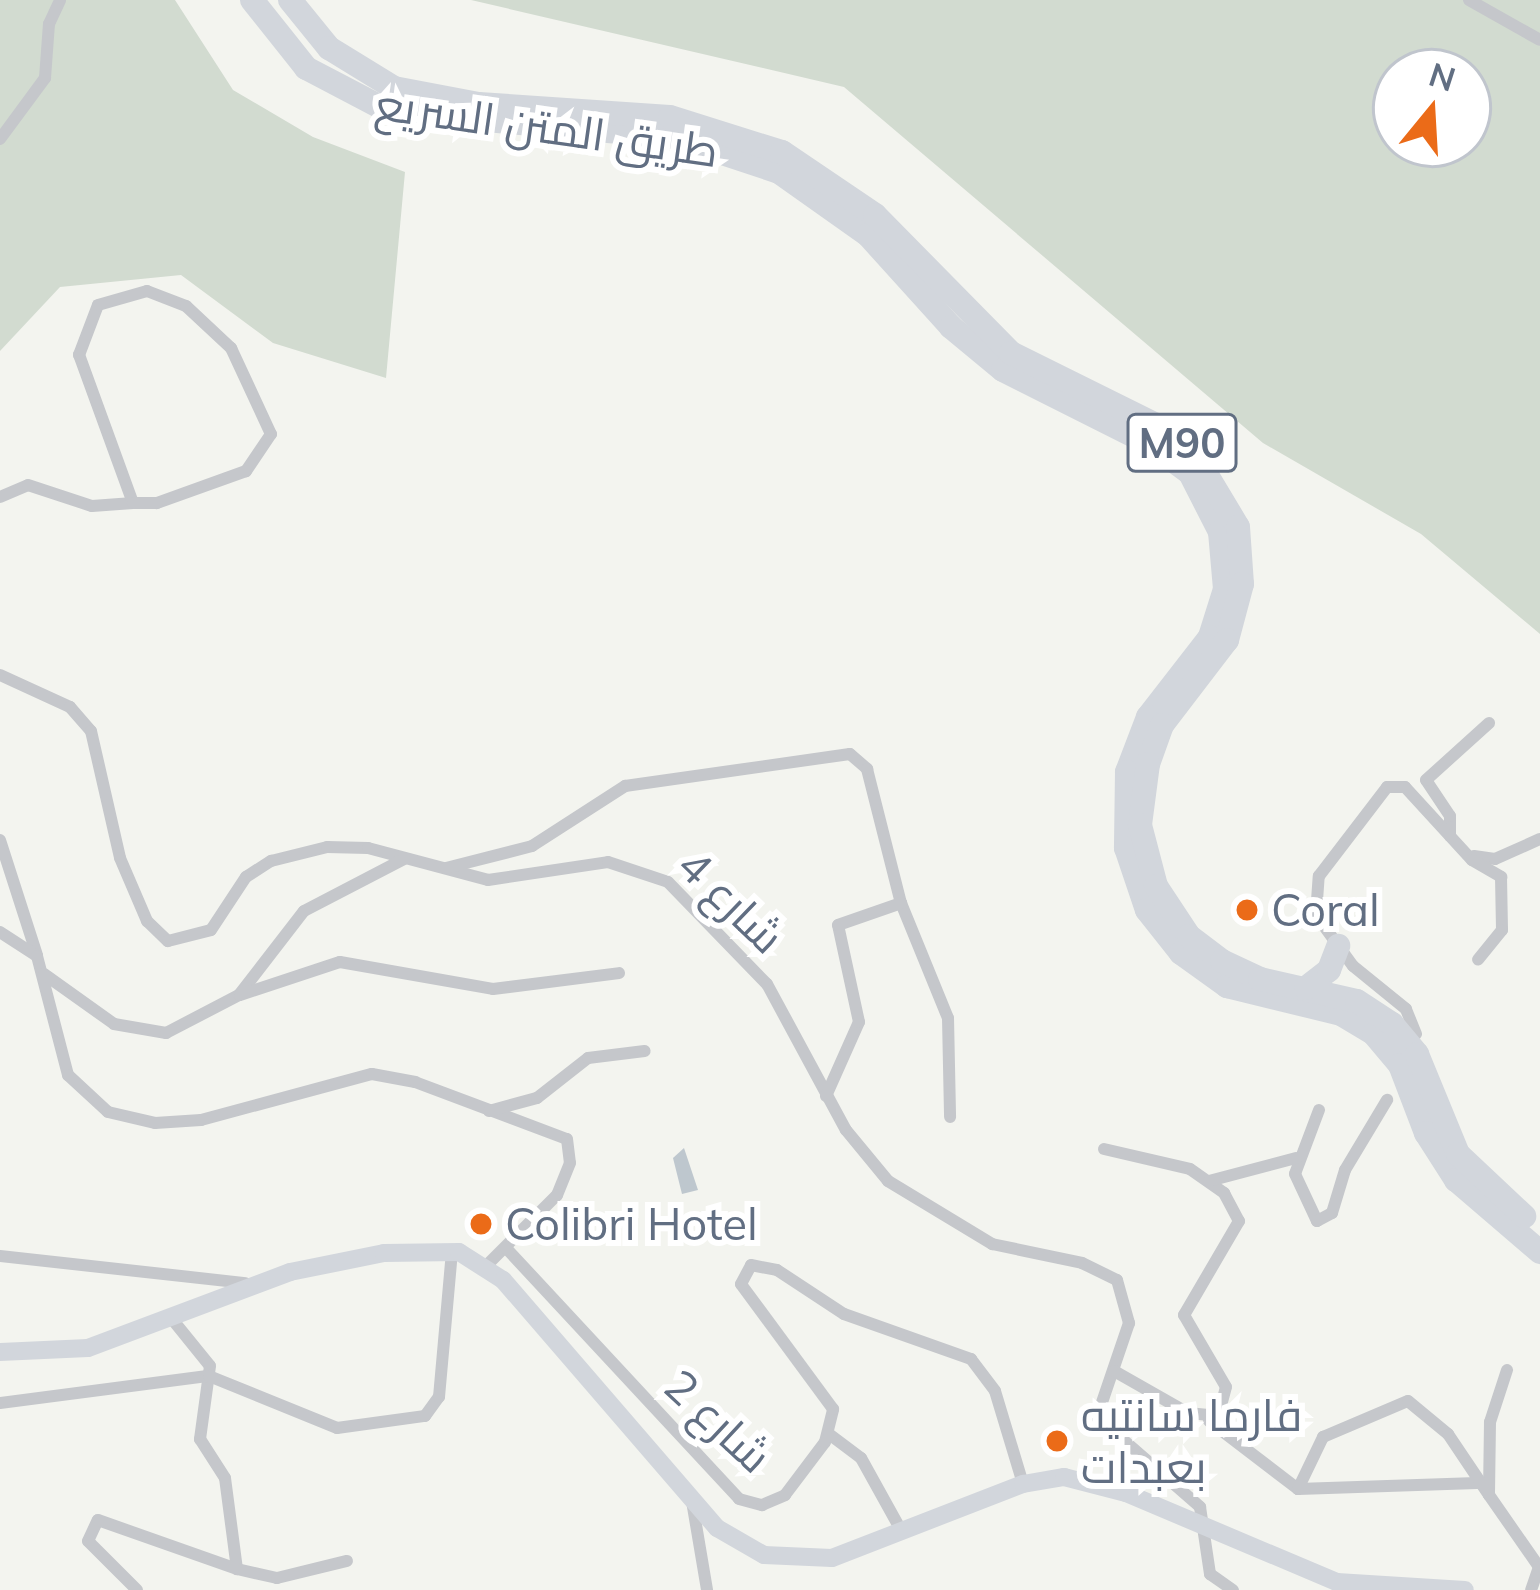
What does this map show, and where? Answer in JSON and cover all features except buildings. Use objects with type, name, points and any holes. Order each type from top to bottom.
[{"type":"highway","name":"طريق المتن السريع","points":[[252,0],[306,68],[388,111],[674,136],[779,172],[868,235],[951,327],[1003,370],[1152,445],[1190,473],[1220,532],[1225,589],[1210,637],[1148,717],[1126,772],[1126,848],[1147,910],[1181,953],[1227,986],[1341,1014],[1374,1034],[1400,1065],[1426,1133],[1456,1180],[1540,1252]]},
{"type":"highway","name":"طريق المتن السريع","points":[[290,0],[329,48],[394,88],[479,104],[670,117],[782,152],[875,215],[1011,353],[1160,427],[1193,452],[1230,506],[1243,584],[1227,640],[1156,741],[1141,795],[1146,858],[1168,909],[1198,944],[1260,979],[1357,1001],[1392,1024],[1417,1054],[1466,1165],[1540,1228]]},
{"type":"highway","points":[[309,0],[394,88]]},
{"type":"highway","points":[[1306,988],[1329,970],[1338,946]]},
{"type":"main road","points":[[0,1352],[70,1351],[172,1319],[246,1283],[385,1253],[452,1251],[487,1265],[692,1501],[733,1539],[779,1559],[832,1558],[1023,1484],[1064,1478],[1099,1484],[1352,1588],[1426,1582],[1465,1590]]},
{"type":"street","points":[[0,139],[44,78],[49,24],[60,0]]},
{"type":"street","points":[[1468,0],[1540,40]]},
{"type":"street","points":[[0,497],[28,485],[92,506],[157,503],[246,472],[271,434],[231,348],[186,306],[147,291],[98,305],[79,355],[133,503]]},
{"type":"street","name":"شارع 4","points":[[0,675],[70,707],[91,731],[120,858],[147,921],[168,941],[211,930],[246,877],[286,855],[346,846],[488,880],[608,862],[658,875],[767,984],[826,1096],[873,1167],[954,1225],[1117,1280],[1129,1323],[1114,1371],[1098,1401],[1101,1424],[1190,1495],[1207,1526]]},
{"type":"street","points":[[1450,836],[1450,816],[1426,780],[1489,723]]},
{"type":"street","points":[[445,868],[532,846],[625,786],[697,782],[843,752],[867,769],[902,902],[948,1018],[950,1117]]},
{"type":"street","points":[[1416,1034],[1406,1009],[1318,924],[1316,885],[1382,790],[1405,787],[1468,855],[1501,878],[1505,892],[1500,938],[1478,960]]},
{"type":"street","points":[[1468,855],[1495,859],[1540,839]]},
{"type":"street","points":[[0,840],[43,973],[68,1075],[91,1102],[131,1120],[201,1120],[372,1074],[415,1082],[572,1145],[556,1195],[487,1265]]},
{"type":"street","points":[[238,995],[304,911],[404,859]]},
{"type":"street","points":[[826,1096],[860,1013],[838,925],[902,902]]},
{"type":"street","points":[[0,932],[37,956]]},
{"type":"street","points":[[43,973],[88,1010],[149,1035],[188,1026],[238,995],[340,962],[493,989],[619,973]]},
{"type":"street","points":[[486,1112],[537,1098],[588,1058],[646,1052]]},
{"type":"street","points":[[1319,1110],[1296,1158],[1308,1212],[1327,1219],[1345,1170],[1387,1100]]},
{"type":"street","points":[[1104,1149],[1167,1160],[1209,1181],[1233,1203],[1239,1221],[1185,1306],[1184,1324],[1226,1387],[1225,1406],[1209,1421]]},
{"type":"street","points":[[1209,1181],[1296,1158]]},
{"type":"street","name":"شارع 2","points":[[506,1248],[739,1499],[762,1505],[785,1495],[829,1434],[828,1394],[741,1284],[751,1265],[777,1270],[844,1314],[970,1359],[995,1390],[1023,1484]]},
{"type":"street","points":[[0,1403],[209,1376],[337,1428],[424,1416],[440,1397],[452,1251]]},
{"type":"street","points":[[0,1256],[246,1283]]},
{"type":"street","points":[[172,1319],[203,1353],[209,1376],[200,1439],[225,1478],[237,1569]]},
{"type":"street","points":[[1489,1495],[1490,1422],[1508,1370]]},
{"type":"street","points":[[1114,1371],[1209,1421],[1298,1489],[1478,1483]]},
{"type":"street","points":[[1298,1489],[1324,1437],[1408,1401],[1448,1434],[1539,1567],[1531,1590]]},
{"type":"street","points":[[829,1434],[856,1452],[902,1532]]},
{"type":"street","points":[[692,1501],[707,1590]]},
{"type":"street","points":[[137,1590],[88,1541],[98,1520],[237,1569],[277,1578],[347,1562]]},
{"type":"street","points":[[1207,1526],[1210,1574],[1233,1590]]},
{"type":"shaded area","points":[[0,0],[175,0],[233,90],[313,137],[405,172],[386,378],[273,343],[181,275],[60,287],[0,351]]},
{"type":"shaded area","points":[[471,0],[1540,0],[1540,634],[1421,534],[1263,443],[844,87]]},
{"type":"shaded area","points":[[684,1148],[698,1190],[682,1194],[673,1158]]},
{"type":"place","name":"Coral","points":[[1247,910]]},
{"type":"place","name":"Colibri Hotel","points":[[481,1224]]},
{"type":"place","name":"فارما سانتيه بعبدات","points":[[1057,1441]]}]
